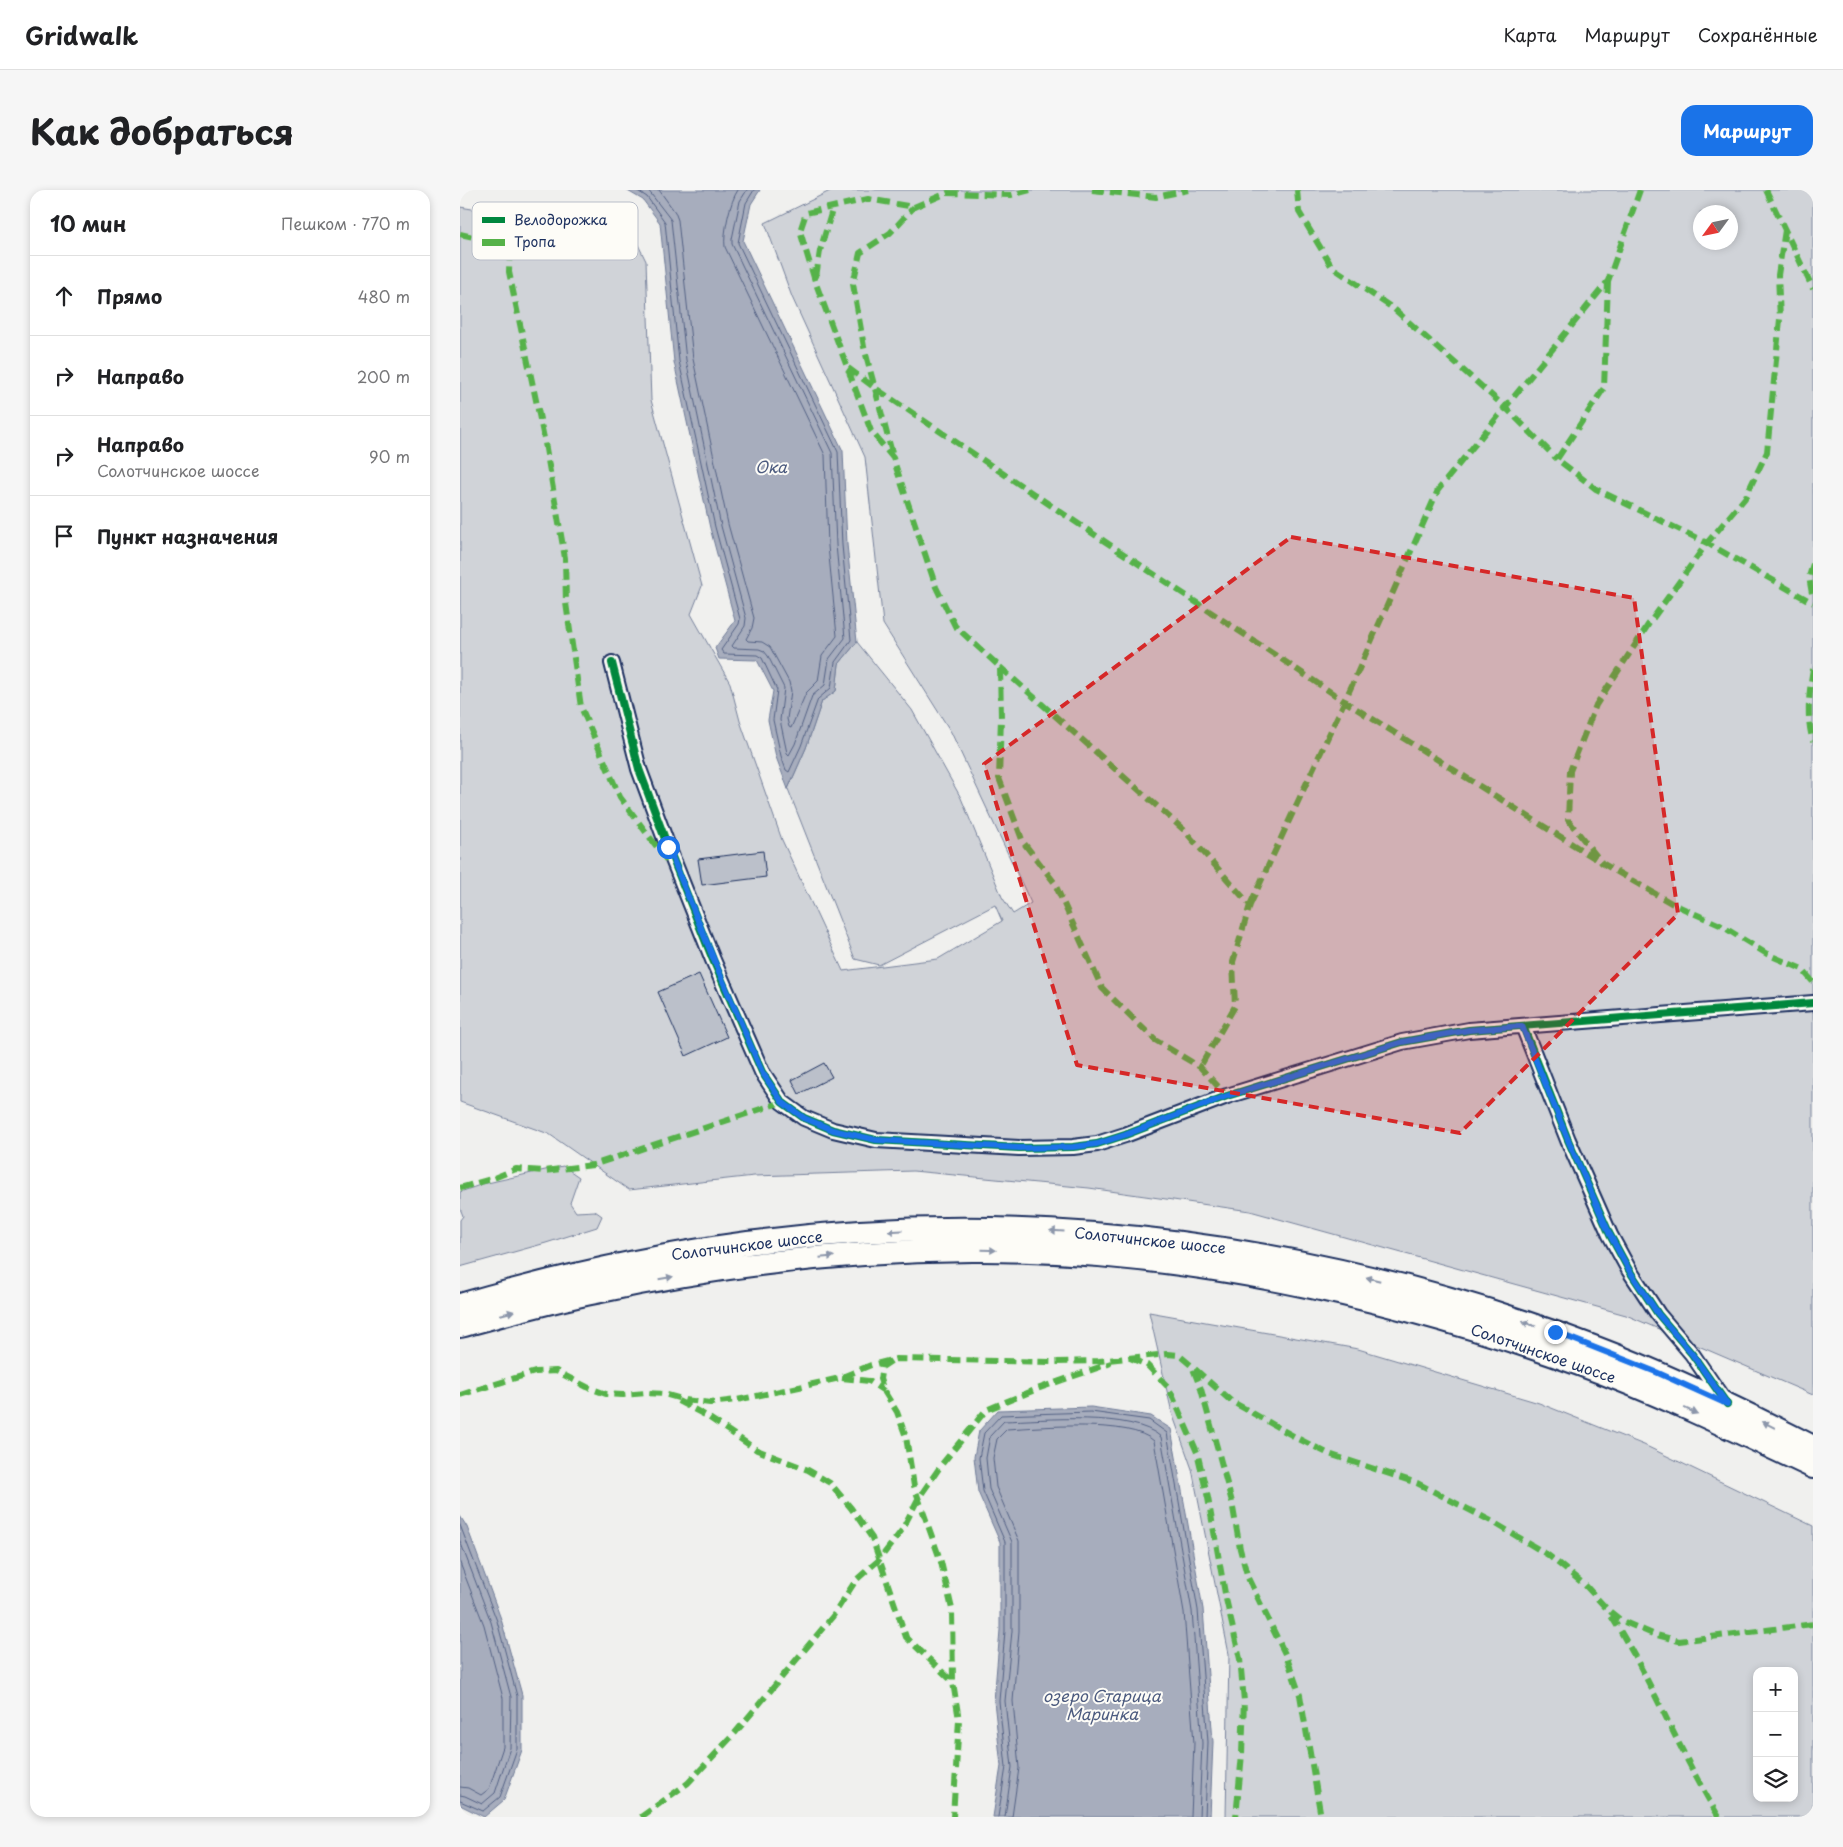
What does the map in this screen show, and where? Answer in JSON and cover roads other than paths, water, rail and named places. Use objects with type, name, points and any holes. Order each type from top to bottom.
[{"type":"main road","name":"Солотчинское шоссе","points":[[460,1305],[535,1284],[608,1267],[758,1242],[856,1233],[922,1230],[1026,1230],[1104,1234],[1176,1242],[1279,1258],[1344,1271],[1470,1304],[1598,1348],[1727,1404],[1813,1447]]},
{"type":"main road","name":"Солотчинское шоссе","points":[[460,1326],[542,1304],[649,1281],[750,1265],[807,1259],[902,1252],[974,1250],[1036,1252],[1175,1264],[1279,1281],[1406,1309],[1506,1339],[1596,1370],[1732,1429],[1813,1468]]},
{"type":"street","points":[[612,663],[639,769],[714,960],[762,1072],[782,1102],[804,1118],[833,1130],[876,1140],[1019,1148],[1097,1144],[1227,1096],[1402,1042],[1469,1030],[1813,1003]]},
{"type":"street","points":[[1522,1026],[1568,1140],[1614,1244],[1658,1314],[1692,1354],[1727,1404]]},
{"type":"water","name":"Ока","points":[[626,190],[760,190],[751,204],[743,241],[843,451],[847,544],[857,642],[839,664],[836,691],[822,701],[806,748],[788,789],[776,757],[768,720],[773,691],[757,660],[719,659],[715,648],[735,621],[710,528],[674,362],[660,223],[643,200]]},
{"type":"water","name":"озеро Старица Маринка","points":[[1091,1407],[1151,1416],[1171,1429],[1203,1609],[1213,1742],[1210,1817],[993,1817],[1001,1766],[994,1701],[1000,1630],[1000,1542],[978,1492],[974,1457],[979,1431],[998,1410]]},
{"type":"water","points":[[460,1516],[467,1527],[501,1619],[522,1695],[522,1750],[504,1800],[484,1817],[460,1805]]}]
